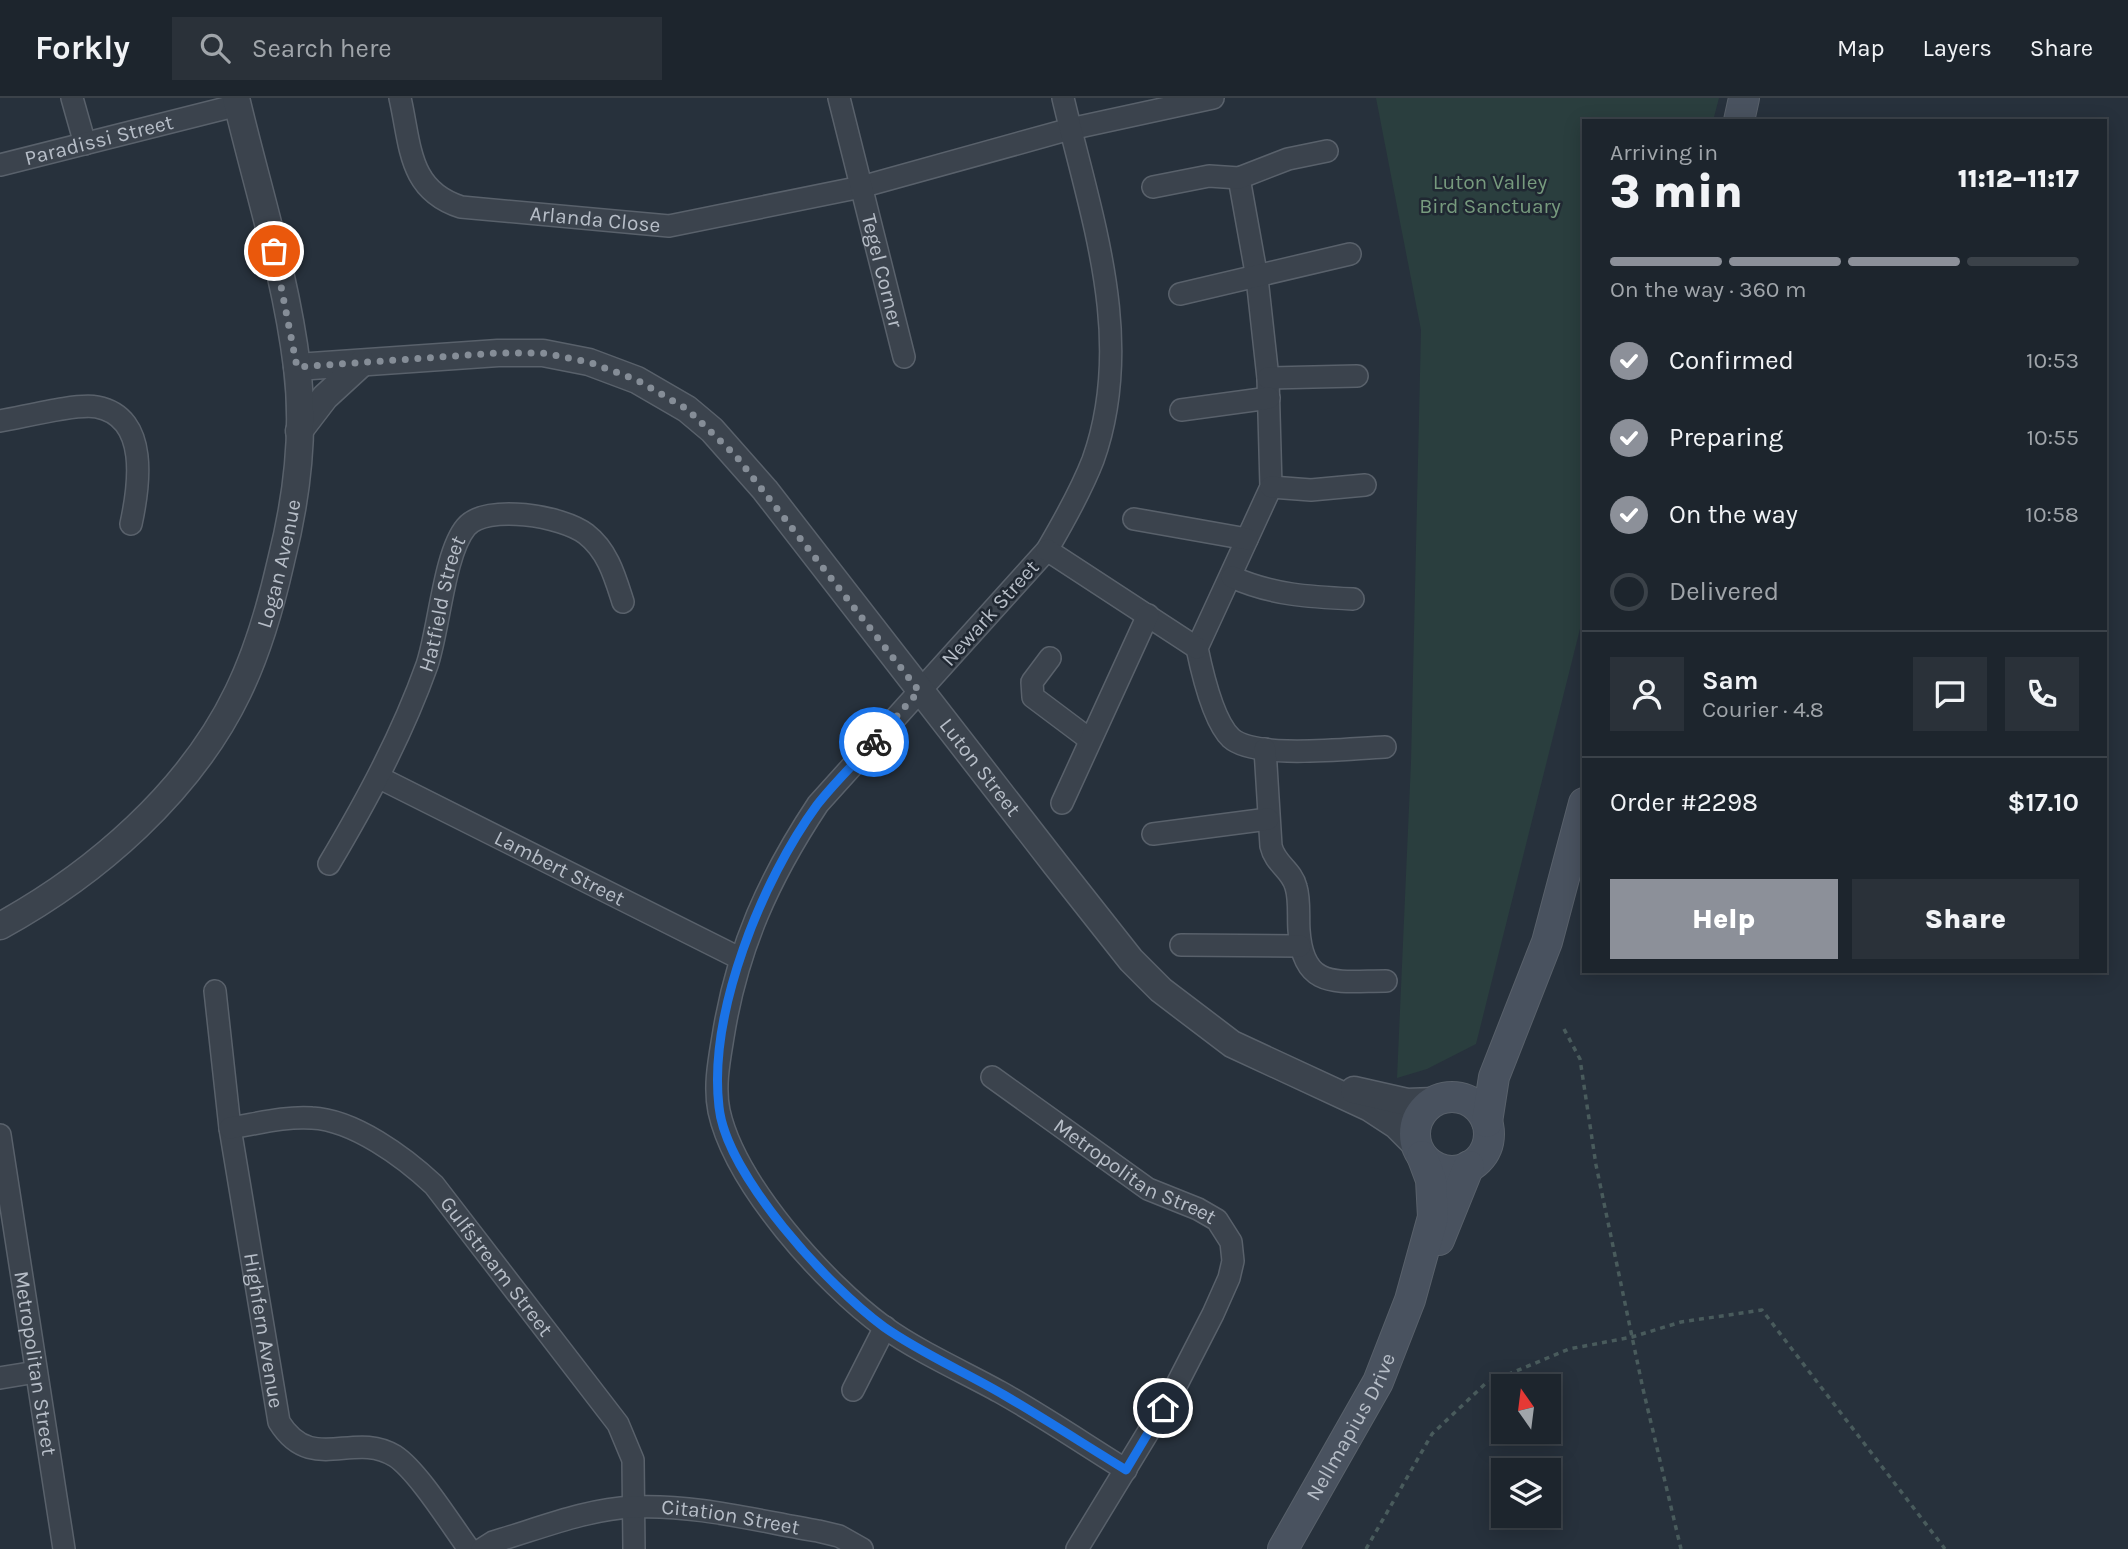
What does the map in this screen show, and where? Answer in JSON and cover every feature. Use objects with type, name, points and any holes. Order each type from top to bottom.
[{"type":"main road","points":[[1739,119],[1744,98]]},
{"type":"main road","points":[[1522,1011],[1484,1066],[1418,1120],[1419,1151],[1432,1165],[1444,1170],[1469,1166],[1486,1148],[1494,1077],[1522,1011],[1564,885],[1582,811]]},
{"type":"main road","points":[[1441,1099],[1472,1102],[1487,1122]]},
{"type":"main road","name":"Nellmapius Drive","points":[[1410,1300],[1433,1217],[1431,1180],[1419,1151]]},
{"type":"main road","name":"Nellmapius Drive","points":[[1283,1549],[1378,1381],[1410,1300],[1435,1251],[1469,1166]]},
{"type":"street","points":[[72,98],[85,144]]},
{"type":"street","name":"Arlanda Close","points":[[400,98],[418,174],[424,186],[444,202],[461,207],[670,226],[860,187],[1151,104],[1213,98]]},
{"type":"street","points":[[839,98],[860,187]]},
{"type":"street","name":"Newark Street","points":[[1063,98],[1109,296],[1111,384],[1093,460],[1069,512],[1046,550],[812,813],[770,885],[739,958],[718,1067],[719,1108],[727,1140],[745,1173],[780,1223],[834,1283],[885,1327],[1005,1395],[1126,1470]]},
{"type":"street","name":"Paradissi Street","points":[[0,165],[237,102]]},
{"type":"street","name":"Logan Avenue","points":[[0,926],[45,902],[117,847],[160,801],[202,749],[237,693],[274,592],[291,522],[299,430],[297,367],[286,300],[237,102]]},
{"type":"street","points":[[1153,187],[1209,176],[1239,178],[1288,159],[1327,150]]},
{"type":"street","points":[[1239,178],[1256,278],[1268,388],[1271,487],[1232,577],[1197,648],[1207,689],[1229,736],[1241,745],[1265,749],[1385,747]]},
{"type":"street","name":"Tegel Corner","points":[[860,187],[904,357]]},
{"type":"street","points":[[1180,295],[1350,254]]},
{"type":"street","name":"Luton Street","points":[[297,367],[498,353],[543,353],[589,362],[637,380],[687,409],[712,430],[765,490],[1131,960],[1161,990],[1232,1044],[1370,1108],[1396,1125],[1419,1151]]},
{"type":"street","points":[[299,430],[325,397],[362,363]]},
{"type":"street","points":[[1181,410],[1268,388],[1357,376]]},
{"type":"street","points":[[0,421],[96,407],[121,419],[134,442],[138,476],[131,524]]},
{"type":"street","points":[[1271,487],[1311,490],[1364,485]]},
{"type":"street","name":"Hatfield Street","points":[[329,864],[380,778],[426,666],[450,567],[459,538],[467,526],[479,518],[496,514],[534,516],[572,525],[587,535],[604,554],[623,603]]},
{"type":"street","points":[[1134,519],[1247,538]]},
{"type":"street","points":[[1046,550],[1197,648]]},
{"type":"street","points":[[1232,577],[1258,589],[1283,594],[1353,599]]},
{"type":"street","points":[[1062,803],[1089,738],[1148,615]]},
{"type":"street","points":[[1050,658],[1032,682],[1033,696],[1042,706],[1089,738]]},
{"type":"street","points":[[1265,749],[1268,819],[1274,858],[1290,874],[1297,889],[1300,946],[1309,970],[1326,979],[1386,981]]},
{"type":"street","name":"Lambert Street","points":[[380,778],[739,958]]},
{"type":"street","points":[[1153,834],[1268,819]]},
{"type":"street","points":[[1181,945],[1300,946]]},
{"type":"street","name":"Highfern Avenue","points":[[215,991],[230,1128],[279,1422],[287,1435],[302,1447],[322,1451],[379,1448],[398,1458],[469,1549]]},
{"type":"street","name":"Luton Street","points":[[1295,1073],[1375,1096],[1407,1102],[1441,1099]]},
{"type":"street","name":"Metropolitan Street","points":[[992,1077],[1148,1189],[1198,1209],[1217,1220],[1231,1242],[1233,1261],[1229,1278],[1213,1314],[1175,1388],[1077,1547]]},
{"type":"street","name":"Gulfstream Street","points":[[230,1128],[313,1118],[339,1124],[408,1162],[434,1185],[618,1424],[633,1460],[634,1549]]},
{"type":"street","name":"Metropolitan Street","points":[[0,1135],[64,1549]]},
{"type":"street","points":[[853,1390],[885,1327]]},
{"type":"street","points":[[0,1378],[36,1372]]},
{"type":"street","points":[[482,1549],[493,1542],[597,1513],[633,1507]]},
{"type":"street","name":"Citation Street","points":[[633,1507],[672,1507],[818,1531],[839,1536],[862,1549]]},
{"type":"path","points":[[1564,1029],[1580,1059],[1597,1165],[1632,1337],[1681,1549]]},
{"type":"path","points":[[1366,1549],[1432,1434],[1485,1384],[1569,1349],[1632,1337],[1681,1322],[1762,1310],[1945,1549]]},
{"type":"green space","name":"Luton Valley Bird Sanctuary","points":[[1376,98],[1719,98],[1714,119],[1582,119],[1582,621],[1476,1044],[1427,1069],[1397,1078],[1411,762],[1421,330]]},
{"type":"way so far","points":[[274,251],[286,300],[297,367],[498,353],[543,353],[589,362],[637,380],[687,409],[712,430],[765,490],[919,691],[874,742]]},
{"type":"route","points":[[874,742],[818,804],[793,841],[770,885],[739,958],[718,1067],[719,1108],[727,1140],[745,1173],[780,1223],[834,1283],[885,1327],[1005,1395],[1126,1470],[1163,1408]]}]
